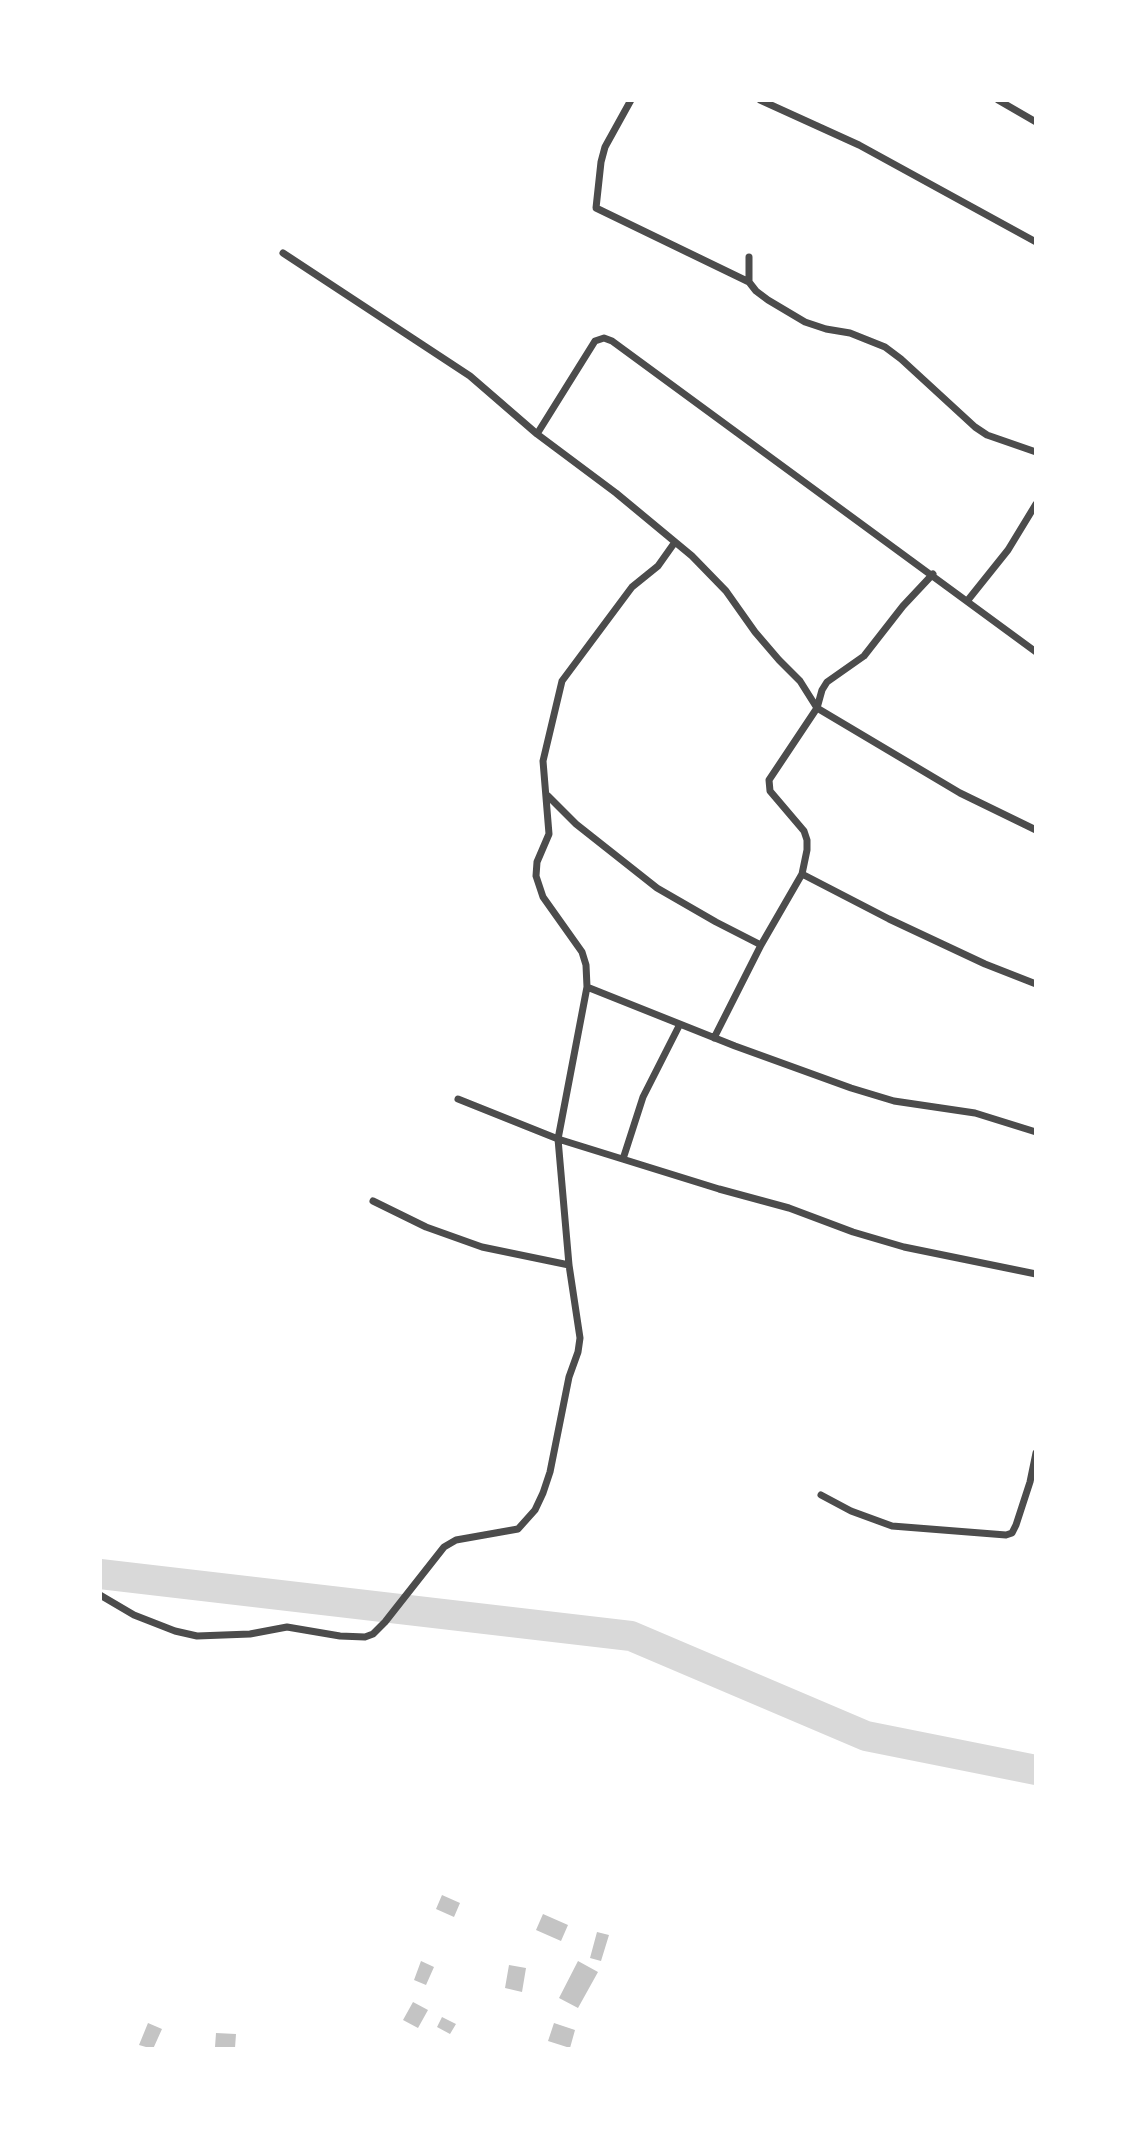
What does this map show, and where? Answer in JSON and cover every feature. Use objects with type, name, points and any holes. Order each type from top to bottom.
[{"type":"street","points":[[631,100],[605,147],[596,208],[749,282],[768,300],[805,322],[868,338],[885,347],[975,427],[987,435],[1036,452]]},
{"type":"street","points":[[760,100],[859,145],[1036,242]]},
{"type":"street","points":[[998,100],[1036,122]]},
{"type":"street","points":[[283,253],[470,376],[537,434],[616,493],[692,556],[726,591],[755,632],[800,681],[817,708],[960,793],[1036,830]]},
{"type":"street","points":[[749,257],[749,282]]},
{"type":"street","points":[[537,434],[595,341],[604,338],[620,346],[1036,652]]},
{"type":"street","points":[[968,600],[1008,550],[1036,504]]},
{"type":"street","points":[[100,1595],[134,1615],[197,1636],[250,1634],[287,1627],[365,1637],[385,1622],[444,1547],[456,1540],[518,1529],[535,1510],[550,1472],[580,1338],[569,1265],[558,1139],[587,987],[582,952],[543,897],[536,876],[537,862],[549,834],[543,761],[562,681],[632,587],[658,566],[675,542]]},
{"type":"street","points":[[714,1038],[761,945],[802,874],[807,850],[804,831],[770,791],[768,783],[817,708],[827,682],[864,656],[933,574]]},
{"type":"street","points":[[547,795],[576,824],[657,888],[761,945]]},
{"type":"street","points":[[802,874],[889,919],[1036,984]]},
{"type":"street","points":[[587,987],[851,1088],[894,1101],[975,1113],[1036,1132]]},
{"type":"street","points":[[623,1159],[643,1097],[680,1024]]},
{"type":"street","points":[[458,1099],[558,1139],[789,1208],[853,1232],[904,1247],[1036,1274]]},
{"type":"street","points":[[373,1201],[426,1227],[482,1247],[569,1265]]},
{"type":"street","points":[[821,1495],[851,1511],[892,1526],[1006,1535],[1012,1533],[1016,1525],[1036,1453]]},
{"type":"building","points":[[442,1895],[460,1903],[454,1917],[436,1909]]},
{"type":"building","points":[[543,1914],[568,1925],[561,1941],[536,1930]]},
{"type":"building","points":[[597,1932],[609,1935],[601,1961],[590,1958]]},
{"type":"building","points":[[421,1961],[434,1967],[426,1985],[414,1980]]},
{"type":"building","points":[[578,1961],[598,1972],[578,2008],[559,1998]]},
{"type":"building","points":[[509,1965],[526,1968],[522,1992],[505,1988]]},
{"type":"building","points":[[413,2002],[428,2010],[418,2028],[403,2020]]},
{"type":"building","points":[[442,2017],[456,2024],[450,2034],[437,2027]]},
{"type":"building","points":[[148,2023],[162,2029],[153,2049],[139,2045]]},
{"type":"building","points":[[554,2023],[575,2030],[570,2048],[548,2041]]},
{"type":"building","points":[[216,2033],[236,2034],[235,2048],[215,2047]]},
{"type":"waterway","points":[[100,1574],[631,1636],[866,1736],[1036,1770]]}]
